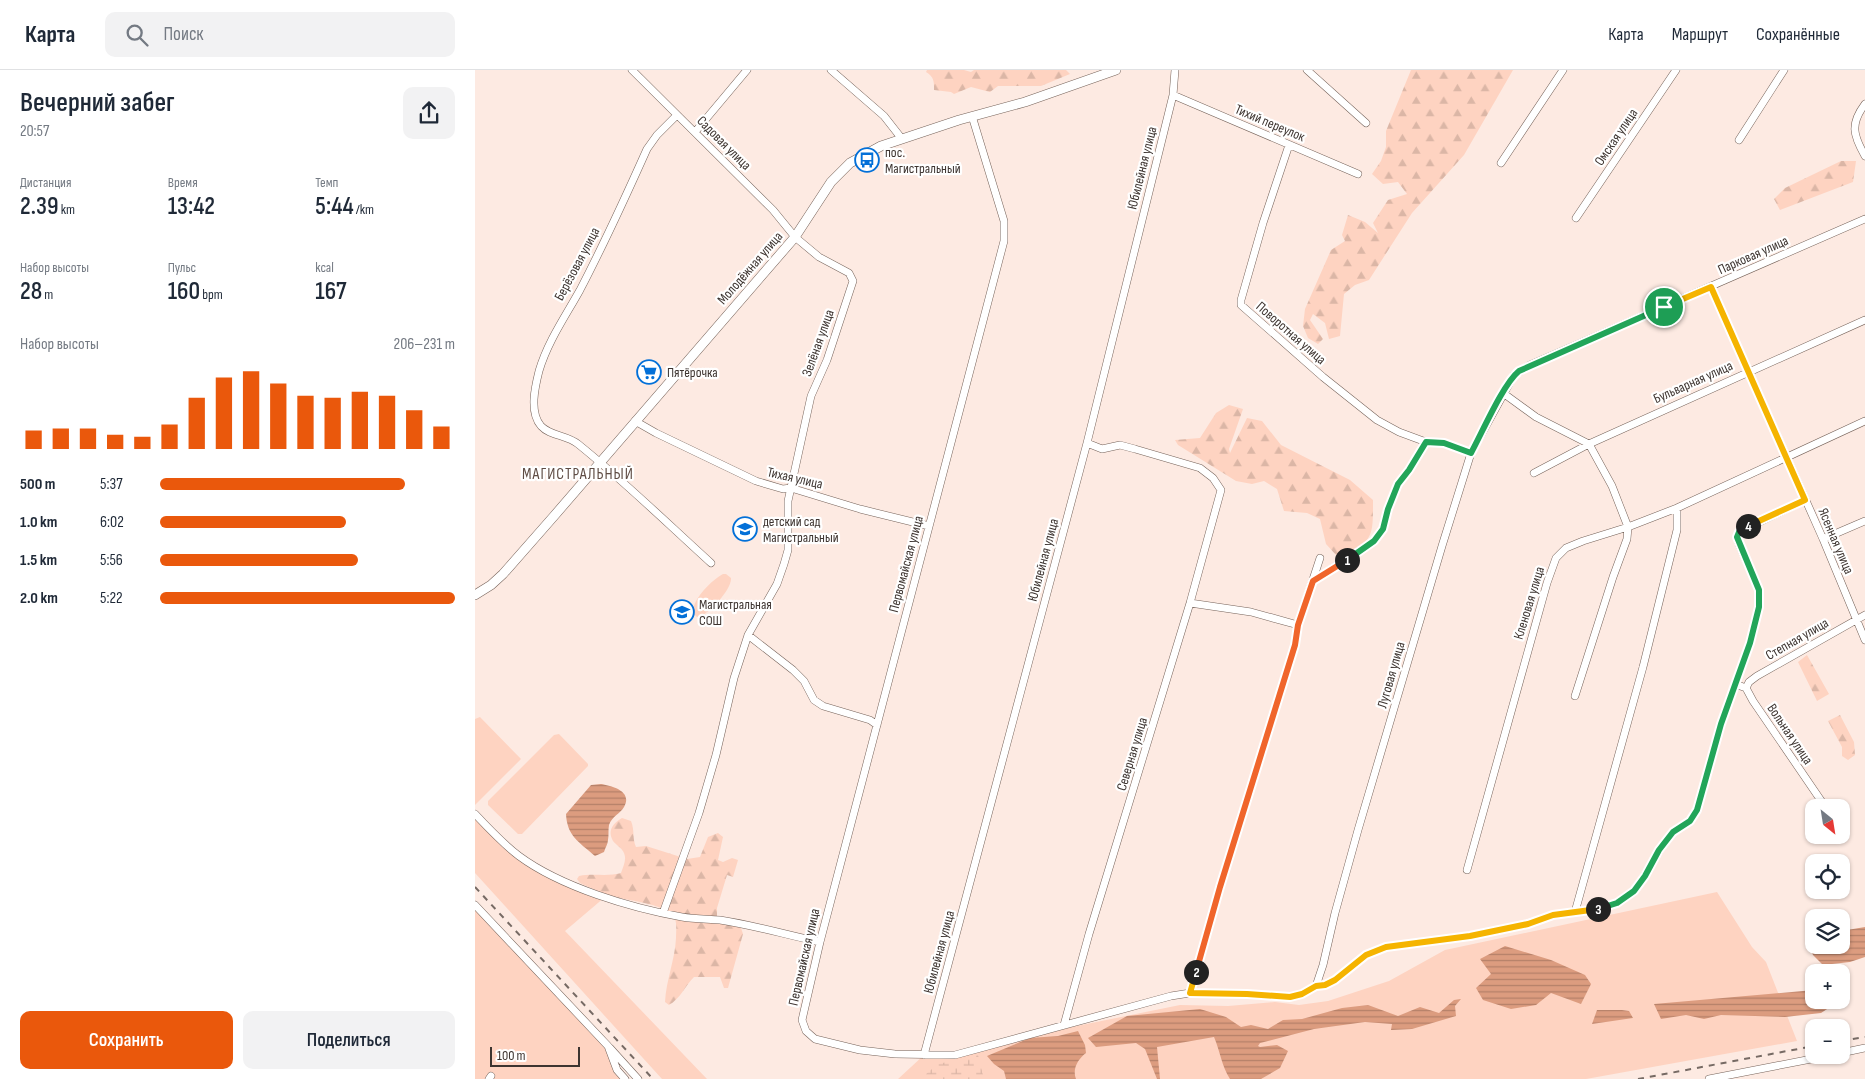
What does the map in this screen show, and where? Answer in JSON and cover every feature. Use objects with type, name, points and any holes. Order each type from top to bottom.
[{"type":"street","name":"Садовая улица","points":[[632,70],[773,210],[795,237]]},
{"type":"street","points":[[695,132],[747,70]]},
{"type":"street","points":[[831,70],[884,116],[902,139]]},
{"type":"street","name":"Молодёжная улица","points":[[475,595],[491,585],[503,574],[795,237],[831,182],[841,171],[864,154],[902,139],[972,116],[1025,102],[1116,70]]},
{"type":"street","name":"Юбилейная улица","points":[[925,1055],[1087,443],[1173,95],[1175,70]]},
{"type":"street","points":[[1307,70],[1366,123]]},
{"type":"street","points":[[1501,163],[1563,70]]},
{"type":"street","name":"Омская улица","points":[[1576,218],[1676,70]]},
{"type":"street","points":[[1739,140],[1784,70]]},
{"type":"street","name":"Тихий переулок","points":[[1173,95],[1358,174]]},
{"type":"street","points":[[1865,104],[1857,116],[1854,125],[1859,145],[1865,156]]},
{"type":"street","name":"Берёзовая улица","points":[[600,462],[574,441],[549,432],[541,426],[535,409],[535,394],[539,371],[551,338],[579,290],[647,149],[657,135],[677,115]]},
{"type":"street","name":"Первомайская улица","points":[[925,1055],[860,1050],[815,1039],[806,1031],[802,1020],[820,942],[1004,241],[1004,221],[972,116]]},
{"type":"street","name":"Поворотная улица","points":[[1289,145],[1263,222],[1241,305],[1323,377],[1377,420],[1399,432],[1426,442],[1444,443],[1471,453]]},
{"type":"street","name":"Парковая улица","points":[[1514,375],[1530,365],[1865,219]]},
{"type":"street","name":"Зелёная улица","points":[[663,913],[699,813],[716,755],[734,678],[749,635],[777,584],[784,564],[788,550],[788,501],[811,396],[827,360],[853,281],[849,273],[819,257],[795,237]]},
{"type":"street","name":"Ясенная улица","points":[[1711,287],[1823,539],[1865,640]]},
{"type":"street","name":"Бульварная улица","points":[[1535,472],[1589,444],[1865,320]]},
{"type":"street","name":"Луговая улица","points":[[1314,988],[1325,958],[1335,913],[1358,830],[1471,453],[1514,375]]},
{"type":"street","points":[[1503,393],[1536,417],[1589,444],[1612,486],[1628,527],[1627,539],[1575,696]]},
{"type":"street","name":"Тихая улица","points":[[635,421],[656,434],[756,481],[783,489],[791,488],[860,509],[929,526]]},
{"type":"street","name":"Кленовая улица","points":[[1467,870],[1539,610],[1556,558],[1567,548],[1583,540],[1628,527],[1677,508],[1865,421]]},
{"type":"street","points":[[1313,581],[1374,541],[1383,529],[1388,509],[1398,484],[1426,442]]},
{"type":"street","name":"Северная улица","points":[[1065,1025],[1089,934],[1190,603],[1221,490],[1213,478],[1199,468],[1135,448],[1120,446],[1102,449],[1087,443]]},
{"type":"street","points":[[600,462],[711,563]]},
{"type":"street","points":[[925,1055],[955,1055],[1171,996],[1190,993],[1290,997],[1335,980],[1366,955],[1386,947],[1470,936],[1528,924],[1553,915],[1598,910],[1617,903],[1634,891],[1645,876],[1659,850],[1673,832],[1690,821],[1697,810],[1721,724],[1750,643],[1759,607],[1760,595],[1739,544],[1737,537],[1739,532],[1805,500]]},
{"type":"street","points":[[1575,912],[1648,648],[1677,530],[1677,508]]},
{"type":"street","points":[[1823,539],[1865,521]]},
{"type":"street","points":[[1190,993],[1220,887],[1295,645],[1298,625],[1320,558]]},
{"type":"street","points":[[1190,603],[1251,612],[1298,625]]},
{"type":"street","name":"Степная улица","points":[[1746,688],[1749,682],[1757,676],[1865,615]]},
{"type":"street","points":[[749,635],[804,682],[817,702],[823,706],[870,720],[877,725]]},
{"type":"street","points":[[1735,684],[1746,688]]},
{"type":"street","name":"Вольная улица","points":[[1746,688],[1820,799]]},
{"type":"street","points":[[475,814],[521,857],[551,875],[605,897],[663,913],[683,917],[721,920],[820,942]]},
{"type":"street","points":[[475,905],[638,1079]]},
{"type":"street","points":[[608,1046],[617,1070],[625,1079]]},
{"type":"street","points":[[1850,1051],[1865,1048]]},
{"type":"street","points":[[1709,1079],[1805,1060]]},
{"type":"green space","points":[[927,70],[964,70],[971,72],[974,70],[1066,70],[1070,74],[1041,86],[998,86],[990,92],[971,87],[954,94],[934,90],[933,80],[926,72]]},
{"type":"green space","points":[[1411,70],[1513,70],[1464,155],[1412,213],[1369,280],[1355,285],[1344,294],[1340,336],[1329,339],[1325,323],[1313,314],[1310,320],[1323,339],[1318,344],[1308,338],[1303,326],[1305,309],[1331,250],[1345,241],[1342,235],[1348,215],[1365,222],[1378,233],[1373,223],[1388,200],[1407,194],[1398,182],[1383,184],[1372,174],[1381,161],[1386,147],[1386,131]]},
{"type":"green space","points":[[1841,161],[1856,161],[1853,182],[1780,210],[1774,199],[1785,188]]},
{"type":"green space","points":[[1229,405],[1243,409],[1229,449],[1230,453],[1247,418],[1262,421],[1281,445],[1350,480],[1373,500],[1373,523],[1369,537],[1364,543],[1336,555],[1326,544],[1320,519],[1307,513],[1284,511],[1277,489],[1264,481],[1252,484],[1236,481],[1178,445],[1175,440],[1200,438],[1216,413]]},
{"type":"green space","points":[[723,574],[731,578],[728,589],[713,607],[697,617],[693,613],[699,596],[708,585]]},
{"type":"green space","points":[[1807,655],[1829,694],[1817,701],[1798,662]]},
{"type":"green space","points":[[1840,715],[1854,742],[1855,755],[1848,760],[1842,756],[1842,747],[1828,721]]},
{"type":"green space","points":[[480,717],[521,759],[475,805],[475,719]]},
{"type":"green space","points":[[559,734],[588,766],[522,834],[518,834],[488,805],[488,801],[554,735]]},
{"type":"green space","points":[[475,814],[521,857],[551,875],[605,897],[565,931],[707,1079],[662,1079],[475,873]]},
{"type":"green space","points":[[622,818],[631,821],[636,847],[646,846],[687,859],[700,857],[708,837],[718,833],[723,837],[718,860],[723,862],[732,858],[738,860],[733,877],[727,875],[717,908],[717,917],[724,924],[741,928],[743,934],[728,988],[724,988],[720,977],[694,977],[669,1005],[665,1002],[675,946],[675,919],[665,910],[606,894],[580,883],[577,879],[579,876],[584,875],[621,873],[625,856],[613,841],[611,831],[616,822]]},
{"type":"green space","points":[[1717,892],[1752,947],[1766,962],[1797,1041],[1586,1079],[898,1079],[924,1055],[955,1055],[1067,1028],[1180,1005],[1228,1006],[1275,1002],[1299,1005],[1328,1001],[1389,981],[1445,950]]},
{"type":"green space","points":[[475,902],[608,1045],[618,1069],[627,1079],[475,1079]]},
{"type":"green space","points":[[978,1055],[984,1079],[920,1079],[938,1064]]},
{"type":"shaded area","points":[[601,784],[620,790],[626,797],[626,802],[609,825],[608,842],[604,852],[595,856],[571,833],[566,814],[591,785]]},
{"type":"shaded area","points":[[1865,927],[1865,957],[1850,962],[1822,964],[1813,955],[1850,954],[1850,930]]},
{"type":"shaded area","points":[[1505,946],[1551,960],[1585,975],[1591,984],[1581,1004],[1551,993],[1536,1005],[1511,1009],[1483,1000],[1476,988],[1491,974],[1480,959]]},
{"type":"shaded area","points":[[1805,991],[1805,1009],[1827,1009],[1821,1013],[1785,1017],[1721,1015],[1704,1019],[1686,1015],[1661,1019],[1654,1004]]},
{"type":"shaded area","points":[[1461,999],[1455,1006],[1456,1016],[1412,1029],[1391,1030],[1392,1024],[1365,1022],[1314,1029],[1260,1043],[1258,1046],[1260,1047],[1277,1045],[1288,1051],[1280,1068],[1261,1079],[1230,1079],[1214,1037],[1157,1047],[1160,1079],[1157,1079],[1145,1049],[1136,1043],[1096,1047],[1088,1038],[1127,1016],[1200,1009],[1226,1017],[1241,1027],[1251,1025],[1268,1029],[1283,1020],[1302,1019],[1342,1008],[1368,1005],[1398,1016],[1420,1007],[1439,1013],[1454,1000]]},
{"type":"shaded area","points":[[1597,1010],[1629,1011],[1633,1018],[1592,1024]]},
{"type":"shaded area","points":[[1078,1031],[1085,1045],[1086,1053],[1077,1064],[1076,1079],[1006,1079],[1004,1071],[987,1056],[1030,1038],[1058,1036]]},
{"type":"railway","points":[[475,887],[653,1079]]},
{"type":"railway","points":[[1850,1040],[1865,1037]]},
{"type":"railway","points":[[1638,1079],[1805,1048]]},
{"type":"place","name":"пос. Магистральный","points":[[867,160]]},
{"type":"place","name":"Пятёрочка","points":[[649,372]]},
{"type":"place","name":"детский сад Магистральный","points":[[745,529]]},
{"type":"place","name":"Магистральная СОШ","points":[[682,612]]},
{"type":"district","name":"МАГИСТРАЛЬНЫЙ","points":[[578,474]]},
{"type":"route","points":[[1711,287],[1805,500],[1744,528],[1737,537],[1759,590],[1759,607],[1750,643],[1721,724],[1697,810],[1690,821],[1679,826],[1673,832],[1659,850],[1645,876],[1634,891],[1617,903],[1598,910],[1553,915],[1528,924],[1470,936],[1386,947],[1366,955],[1335,980],[1290,997],[1190,993],[1220,887],[1295,645],[1298,625],[1313,581],[1374,541],[1383,529],[1388,509],[1398,484],[1426,442],[1444,443],[1471,453],[1503,393],[1514,375],[1519,371],[1664,307],[1711,287]]}]
